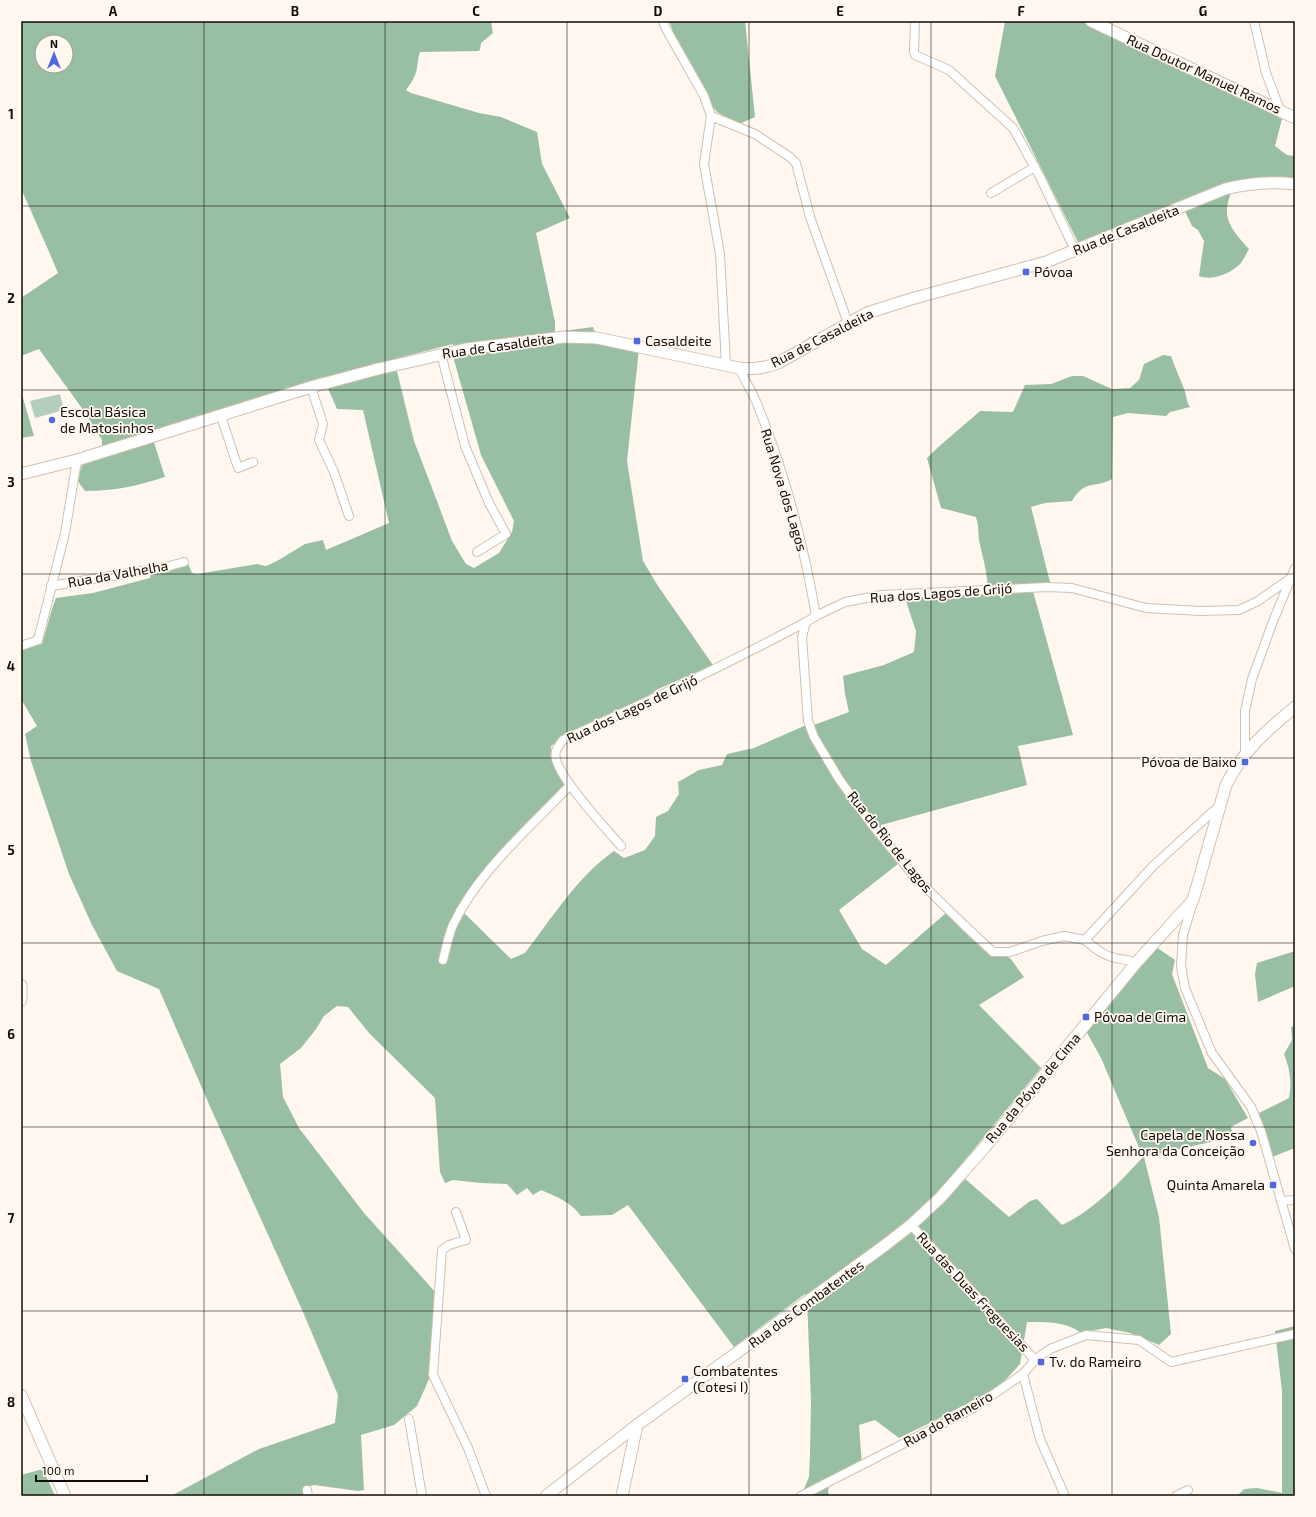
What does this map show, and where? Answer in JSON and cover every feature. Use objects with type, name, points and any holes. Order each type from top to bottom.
[{"type":"street","points":[[663,21],[704,96],[711,116],[704,164],[720,254],[726,364]]},
{"type":"street","points":[[915,21],[915,55],[950,70],[1016,132],[1035,167],[1075,250]]},
{"type":"street","name":"Rua Doutor Manuel Ramos","points":[[1091,21],[1295,118]]},
{"type":"street","points":[[1254,21],[1266,73],[1280,110]]},
{"type":"street","points":[[711,116],[755,134],[790,157],[796,163],[810,217],[848,323]]},
{"type":"street","points":[[990,192],[1035,167]]},
{"type":"street","name":"Rua de Casaldeita","points":[[21,474],[77,460],[221,416],[311,386],[441,354],[474,348],[570,337],[603,339],[726,364],[739,368],[760,369],[778,363],[867,313],[1046,262],[1225,189],[1244,184],[1262,182],[1295,184]]},
{"type":"street","points":[[441,354],[465,446],[490,503],[506,534],[477,552]]},
{"type":"street","name":"Rua Nova dos Lagos","points":[[739,368],[758,405],[779,464],[809,574],[816,616]]},
{"type":"street","points":[[311,386],[323,424],[319,440],[334,472],[349,516]]},
{"type":"street","points":[[221,416],[238,468],[254,462]]},
{"type":"street","points":[[21,646],[38,640],[65,533],[77,460]]},
{"type":"street","name":"Rua da Valhelha","points":[[51,586],[166,567],[184,562]]},
{"type":"street","points":[[1245,754],[1245,711],[1252,679],[1295,568]]},
{"type":"street","name":"Rua dos Lagos de Grijó","points":[[621,846],[566,780],[556,760],[556,748],[563,740],[647,703],[734,660],[845,602],[882,595],[1072,588],[1146,608],[1202,611],[1239,610],[1258,601],[1292,577]]},
{"type":"street","name":"Rua do Rio de Lagos","points":[[806,622],[802,637],[808,721],[814,737],[843,785],[873,826],[914,876],[993,952],[1010,952],[1042,941],[1064,936],[1085,940],[1100,952],[1116,959],[1132,960],[1136,963]]},
{"type":"street","name":"Rua da Póvoa de Cima","points":[[911,1225],[940,1198],[985,1147],[1136,963],[1193,900],[1226,785],[1245,754],[1268,729],[1295,707]]},
{"type":"street","points":[[443,960],[452,926],[472,891],[514,843],[570,785]]},
{"type":"street","points":[[1085,940],[1153,866],[1220,804]]},
{"type":"street","points":[[1193,900],[1183,935],[1181,966],[1185,988],[1212,1053],[1251,1107],[1261,1131],[1295,1249]]},
{"type":"street","points":[[21,985],[21,1000]]},
{"type":"street","points":[[1281,1201],[1295,1200]]},
{"type":"street","points":[[456,1212],[466,1240],[449,1245],[442,1250],[433,1375],[468,1448],[486,1496]]},
{"type":"street","name":"Rua das Duas Freguesias","points":[[911,1225],[1035,1360]]},
{"type":"street","name":"Rua dos Combatentes","points":[[546,1496],[637,1425],[854,1269],[911,1225]]},
{"type":"street","name":"Rua do Rameiro","points":[[801,1496],[975,1407],[1023,1374],[1035,1360],[1050,1350],[1086,1335],[1139,1340],[1171,1362],[1295,1334]]},
{"type":"street","points":[[1023,1374],[1040,1439],[1065,1496]]},
{"type":"street","points":[[21,1395],[65,1496]]},
{"type":"street","points":[[409,1419],[422,1496]]},
{"type":"street","points":[[622,1496],[637,1425]]},
{"type":"street","points":[[1176,1496],[1188,1490]]},
{"type":"green space","points":[[21,21],[491,21],[493,33],[481,43],[480,50],[478,51],[420,52],[417,70],[406,90],[411,93],[479,113],[501,117],[537,132],[542,164],[570,218],[536,233],[555,322],[555,332],[593,327],[598,342],[639,349],[627,461],[643,561],[658,586],[713,665],[658,689],[640,702],[570,733],[551,746],[552,755],[566,785],[505,849],[460,909],[511,959],[525,953],[577,885],[601,861],[614,851],[624,858],[645,850],[655,836],[656,817],[668,811],[679,794],[678,782],[699,770],[722,765],[727,754],[754,748],[804,726],[814,725],[849,712],[843,676],[884,665],[914,652],[916,631],[904,595],[988,594],[986,573],[976,517],[941,508],[927,458],[940,446],[980,411],[1013,412],[1025,385],[1051,384],[1072,376],[1083,376],[1112,389],[1130,388],[1139,380],[1144,364],[1163,355],[1171,356],[1190,407],[1170,412],[1166,416],[1128,413],[1113,417],[1112,479],[1082,489],[1072,501],[1045,503],[1031,507],[1050,582],[1031,584],[1073,735],[1018,746],[1027,785],[881,825],[883,836],[898,864],[839,910],[862,949],[886,965],[946,913],[985,948],[1010,958],[1024,977],[979,1005],[1041,1068],[956,1171],[1009,1217],[1030,1201],[1037,1199],[1062,1225],[1084,1212],[1106,1195],[1143,1157],[1101,1058],[1086,1031],[1156,947],[1175,960],[1172,974],[1208,1068],[1225,1079],[1248,1118],[1231,1127],[1233,1137],[1144,1157],[1159,1217],[1171,1334],[1159,1345],[1130,1333],[1106,1328],[1081,1333],[1062,1324],[1027,1322],[1020,1364],[1000,1386],[899,1438],[875,1420],[859,1425],[862,1465],[830,1481],[828,1491],[829,1496],[801,1496],[809,1477],[810,1454],[811,1401],[807,1298],[805,1294],[734,1347],[628,1205],[612,1215],[581,1216],[568,1203],[541,1190],[533,1195],[527,1188],[517,1195],[507,1184],[453,1180],[445,1183],[440,1172],[435,1098],[370,1034],[348,1007],[337,1006],[324,1016],[301,1048],[280,1064],[283,1097],[299,1128],[364,1213],[437,1294],[434,1368],[417,1406],[394,1425],[361,1435],[364,1490],[358,1491],[314,1485],[304,1488],[304,1496],[171,1496],[259,1449],[335,1423],[338,1395],[303,1312],[212,1111],[159,989],[117,971],[92,925],[69,874],[31,761],[25,734],[37,726],[21,699],[21,648],[42,644],[56,598],[93,593],[150,578],[151,573],[174,569],[188,564],[192,573],[197,574],[257,564],[266,566],[305,544],[323,540],[326,550],[389,523],[363,410],[337,409],[323,377],[193,418],[151,433],[165,477],[125,487],[85,491],[77,480],[83,463],[102,447],[102,440],[84,411],[39,349],[21,356],[21,298],[58,273],[21,191]],"holes":[[[453,344],[454,360],[481,455],[514,521],[512,532],[499,553],[474,568],[466,564],[452,541],[414,441],[394,359]]]},
{"type":"green space","points":[[669,21],[745,21],[755,117],[739,124],[717,112],[707,100],[685,61]]},
{"type":"green space","points":[[1005,21],[1088,21],[1282,119],[1275,146],[1287,155],[1295,156],[1295,181],[1234,183],[1227,208],[1228,220],[1230,225],[1249,249],[1240,264],[1230,272],[1220,276],[1209,278],[1199,276],[1204,241],[1198,230],[1192,226],[1181,203],[1079,244],[995,76]]},
{"type":"green space","points":[[21,391],[34,436],[21,438]]},
{"type":"green space","points":[[60,394],[64,410],[35,418],[30,401]]},
{"type":"green space","points":[[1295,951],[1295,986],[1258,1002],[1255,974],[1257,963]]},
{"type":"green space","points":[[1295,1026],[1295,1148],[1272,1157],[1259,1113],[1289,1098],[1290,1076],[1284,1054],[1292,1040],[1291,1027]]},
{"type":"green space","points":[[1295,1326],[1295,1496],[1237,1496],[1244,1489],[1257,1488],[1282,1493],[1282,1391],[1275,1331]]},
{"type":"green space","points":[[43,1469],[55,1496],[21,1496],[21,1475]]},
{"type":"place","name":"Póvoa","points":[[1026,272]]},
{"type":"place","name":"Casaldeite","points":[[637,341]]},
{"type":"place","name":"Escola Básica de Matosinhos","points":[[52,420]]},
{"type":"place","name":"Póvoa de Baixo","points":[[1245,762]]},
{"type":"place","name":"Póvoa de Cima","points":[[1086,1017]]},
{"type":"place","name":"Capela de Nossa Senhora da Conceição","points":[[1253,1143]]},
{"type":"place","name":"Quinta Amarela","points":[[1273,1185]]},
{"type":"place","name":"Tv. do Rameiro","points":[[1041,1362]]},
{"type":"place","name":"Combatentes (Cotesi I)","points":[[685,1379]]}]
